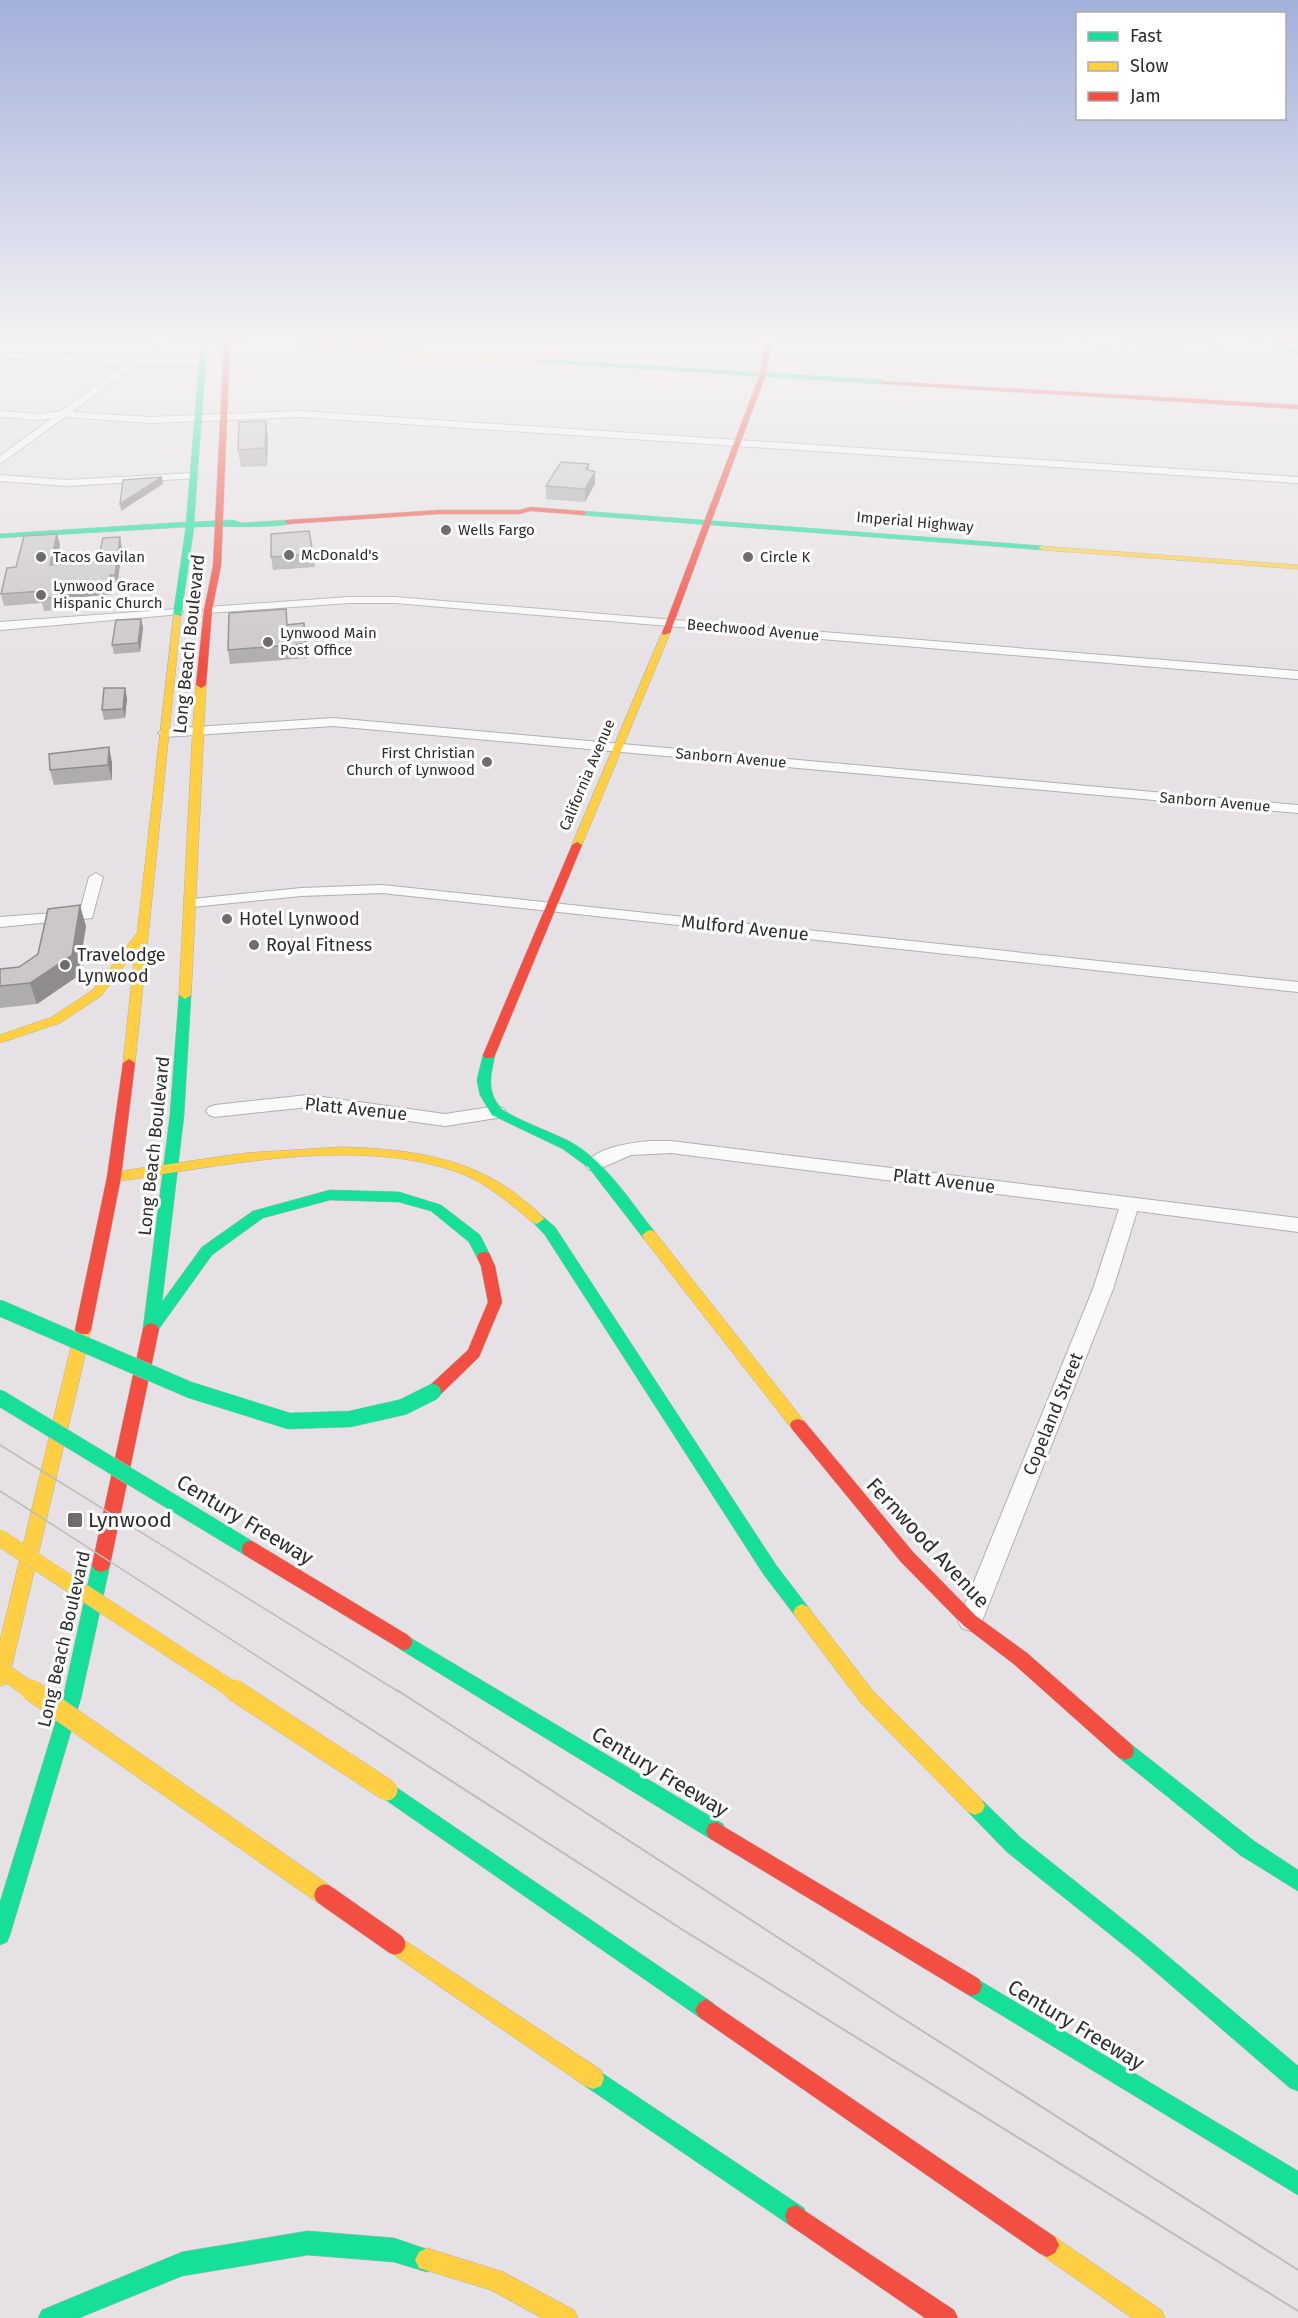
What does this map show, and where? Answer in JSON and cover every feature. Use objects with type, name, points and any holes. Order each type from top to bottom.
[{"type":"main road","name":"Long Beach Boulevard","points":[[0,1678],[84,1328],[114,1177],[123,1120],[177,612],[190,525],[196,451]]},
{"type":"main road","name":"Long Beach Boulevard","points":[[0,1935],[72,1698],[152,1326],[177,1115],[192,903],[196,730],[208,610],[225,523],[224,451]]},
{"type":"main road","name":"California Avenue","points":[[497,1112],[486,1095],[483,1080],[486,1061],[670,623],[733,451]]},
{"type":"main road","name":"Imperial Highway","points":[[0,536],[225,523],[241,517],[420,504],[525,505],[530,509],[1298,567]]},
{"type":"main road","points":[[0,1039],[56,1020],[97,993],[142,933]]},
{"type":"main road","points":[[497,1112],[568,1146],[594,1164]]},
{"type":"main road","points":[[114,1177],[327,1152],[405,1153],[458,1167],[510,1194],[550,1231],[770,1570],[867,1697],[1014,1845],[1143,1948],[1298,2080]]},
{"type":"main road","name":"Fernwood Avenue","points":[[594,1164],[835,1472],[907,1557],[970,1621],[1022,1659],[1138,1762],[1247,1848],[1298,1881]]},
{"type":"main road","points":[[0,1308],[190,1390],[289,1421],[350,1419],[403,1407],[433,1392],[474,1353],[495,1302],[488,1266],[475,1239],[436,1209],[399,1197],[330,1195],[258,1214],[207,1251],[152,1326]]},
{"type":"main road","name":"Century Freeway","points":[[0,1398],[1298,2184]]},
{"type":"main road","points":[[0,1538],[387,1791],[1153,2318]]},
{"type":"main road","points":[[0,1669],[395,1944],[946,2318]]},
{"type":"main road","points":[[50,2318],[182,2264],[308,2243],[394,2250],[495,2280],[566,2318]]},
{"type":"street","points":[[0,461],[13,451]]},
{"type":"street","points":[[872,451],[1298,480]]},
{"type":"street","points":[[0,478],[67,483],[194,476]]},
{"type":"street","name":"Beechwood Avenue","points":[[208,610],[372,599],[1298,675]]},
{"type":"street","points":[[0,626],[177,612]]},
{"type":"street","name":"Sanborn Avenue","points":[[164,733],[333,722],[1298,809]]},
{"type":"street","points":[[0,922],[87,915],[96,877]]},
{"type":"street","name":"Mulford Avenue","points":[[192,903],[302,892],[382,888],[549,908],[1298,987]]},
{"type":"street","name":"Platt Avenue","points":[[215,1111],[308,1101],[445,1119],[497,1112]]},
{"type":"street","name":"Platt Avenue","points":[[594,1164],[610,1154],[628,1148],[671,1147],[1298,1225]]},
{"type":"street","name":"Copeland Street","points":[[970,1621],[1103,1289],[1130,1204]]},
{"type":"building","points":[[561,462],[589,464],[586,469],[595,472],[585,489],[546,486]]},
{"type":"building","points":[[162,477],[120,504],[123,480]]},
{"type":"building","points":[[309,531],[313,554],[271,557],[271,534]]},
{"type":"building","points":[[57,534],[50,565],[98,561],[103,538],[120,537],[115,575],[110,575],[109,582],[68,586],[66,597],[41,598],[43,591],[1,594],[7,568],[16,567],[24,536]]},
{"type":"building","points":[[286,609],[287,625],[304,623],[305,644],[228,650],[229,613]]},
{"type":"building","points":[[141,619],[138,643],[112,645],[116,620]]},
{"type":"building","points":[[104,688],[125,688],[123,709],[102,710]]},
{"type":"building","points":[[109,747],[108,765],[50,770],[49,754]]},
{"type":"building","points":[[80,905],[72,955],[30,983],[0,986],[0,969],[19,967],[38,954],[48,909]]},
{"type":"tram line","points":[[0,1445],[399,1692]]},
{"type":"tram line","points":[[0,1491],[313,1692]]},
{"type":"tram line","points":[[310,1690],[683,1930],[1298,2311]]},
{"type":"tram line","points":[[397,1690],[902,2018],[1298,2270]]},
{"type":"traffic: fast","points":[[177,616],[190,525],[196,451]]},
{"type":"traffic: fast","points":[[583,513],[1043,548]]},
{"type":"traffic: fast","points":[[0,536],[232,522],[242,525],[288,522]]},
{"type":"traffic: fast","points":[[151,1329],[177,1115],[185,995]]},
{"type":"traffic: fast","points":[[489,1055],[483,1080],[486,1095],[497,1112],[568,1146],[594,1165],[649,1235]]},
{"type":"traffic: fast","points":[[152,1326],[207,1251],[258,1214],[330,1195],[399,1197],[436,1208],[475,1239],[484,1257]]},
{"type":"traffic: fast","points":[[537,1219],[550,1231],[770,1570],[802,1612]]},
{"type":"traffic: fast","points":[[0,1308],[190,1390],[289,1421],[350,1419],[403,1407],[433,1392]]},
{"type":"traffic: fast","points":[[0,1398],[250,1549]]},
{"type":"traffic: fast","points":[[0,1935],[72,1698],[101,1565]]},
{"type":"traffic: fast","points":[[404,1642],[716,1831]]},
{"type":"traffic: fast","points":[[1125,1751],[1247,1848],[1298,1881]]},
{"type":"traffic: fast","points":[[387,1790],[706,2010]]},
{"type":"traffic: fast","points":[[975,1806],[1014,1845],[1143,1948],[1298,2080]]},
{"type":"traffic: fast","points":[[972,1986],[1298,2184]]},
{"type":"traffic: fast","points":[[593,2078],[796,2216]]},
{"type":"traffic: fast","points":[[50,2318],[182,2264],[308,2243],[394,2250],[427,2260]]},
{"type":"traffic: slow","points":[[1043,548],[1298,567]]},
{"type":"traffic: slow","points":[[129,1063],[177,616]]},
{"type":"traffic: slow","points":[[577,845],[666,633]]},
{"type":"traffic: slow","points":[[185,995],[201,685]]},
{"type":"traffic: slow","points":[[0,1039],[56,1020],[97,993],[143,933]]},
{"type":"traffic: slow","points":[[114,1177],[294,1153],[342,1151],[388,1153],[431,1159],[470,1172],[497,1187],[537,1219]]},
{"type":"traffic: slow","points":[[649,1235],[798,1425]]},
{"type":"traffic: slow","points":[[0,1678],[83,1330]]},
{"type":"traffic: slow","points":[[0,1538],[387,1790]]},
{"type":"traffic: slow","points":[[802,1612],[867,1697],[975,1806]]},
{"type":"traffic: slow","points":[[0,1669],[325,1895]]},
{"type":"traffic: slow","points":[[395,1944],[593,2078]]},
{"type":"traffic: slow","points":[[1047,2245],[1153,2318]]},
{"type":"traffic: slow","points":[[427,2260],[495,2280],[566,2318]]},
{"type":"traffic: jam","points":[[201,685],[208,610],[217,566],[222,451]]},
{"type":"traffic: jam","points":[[666,633],[734,451]]},
{"type":"traffic: jam","points":[[288,522],[439,512],[520,512],[530,509],[583,513]]},
{"type":"traffic: jam","points":[[489,1055],[577,845]]},
{"type":"traffic: jam","points":[[83,1330],[114,1177],[129,1063]]},
{"type":"traffic: jam","points":[[433,1392],[474,1353],[495,1302],[484,1257]]},
{"type":"traffic: jam","points":[[101,1565],[151,1329]]},
{"type":"traffic: jam","points":[[798,1425],[907,1557],[970,1621],[1021,1659],[1125,1751]]},
{"type":"traffic: jam","points":[[250,1549],[404,1642]]},
{"type":"traffic: jam","points":[[716,1831],[972,1986]]},
{"type":"traffic: jam","points":[[325,1895],[395,1944]]},
{"type":"traffic: jam","points":[[706,2010],[1047,2245]]},
{"type":"traffic: jam","points":[[796,2216],[946,2318]]},
{"type":"place","name":"Wells Fargo","points":[[446,530]]},
{"type":"place","name":"McDonald's","points":[[289,555]]},
{"type":"place","name":"Tacos Gavilan","points":[[41,557]]},
{"type":"place","name":"Circle K","points":[[748,557]]},
{"type":"place","name":"Lynwood Grace Hispanic Church","points":[[41,595]]},
{"type":"place","name":"Lynwood Main Post Office","points":[[268,642]]},
{"type":"place","name":"First Christian Church of Lynwood","points":[[487,762]]},
{"type":"place","name":"Hotel Lynwood","points":[[227,919]]},
{"type":"place","name":"Royal Fitness","points":[[254,945]]},
{"type":"place","name":"Travelodge Lynwood","points":[[65,965]]},
{"type":"place","name":"Lynwood","points":[[75,1520]]}]
